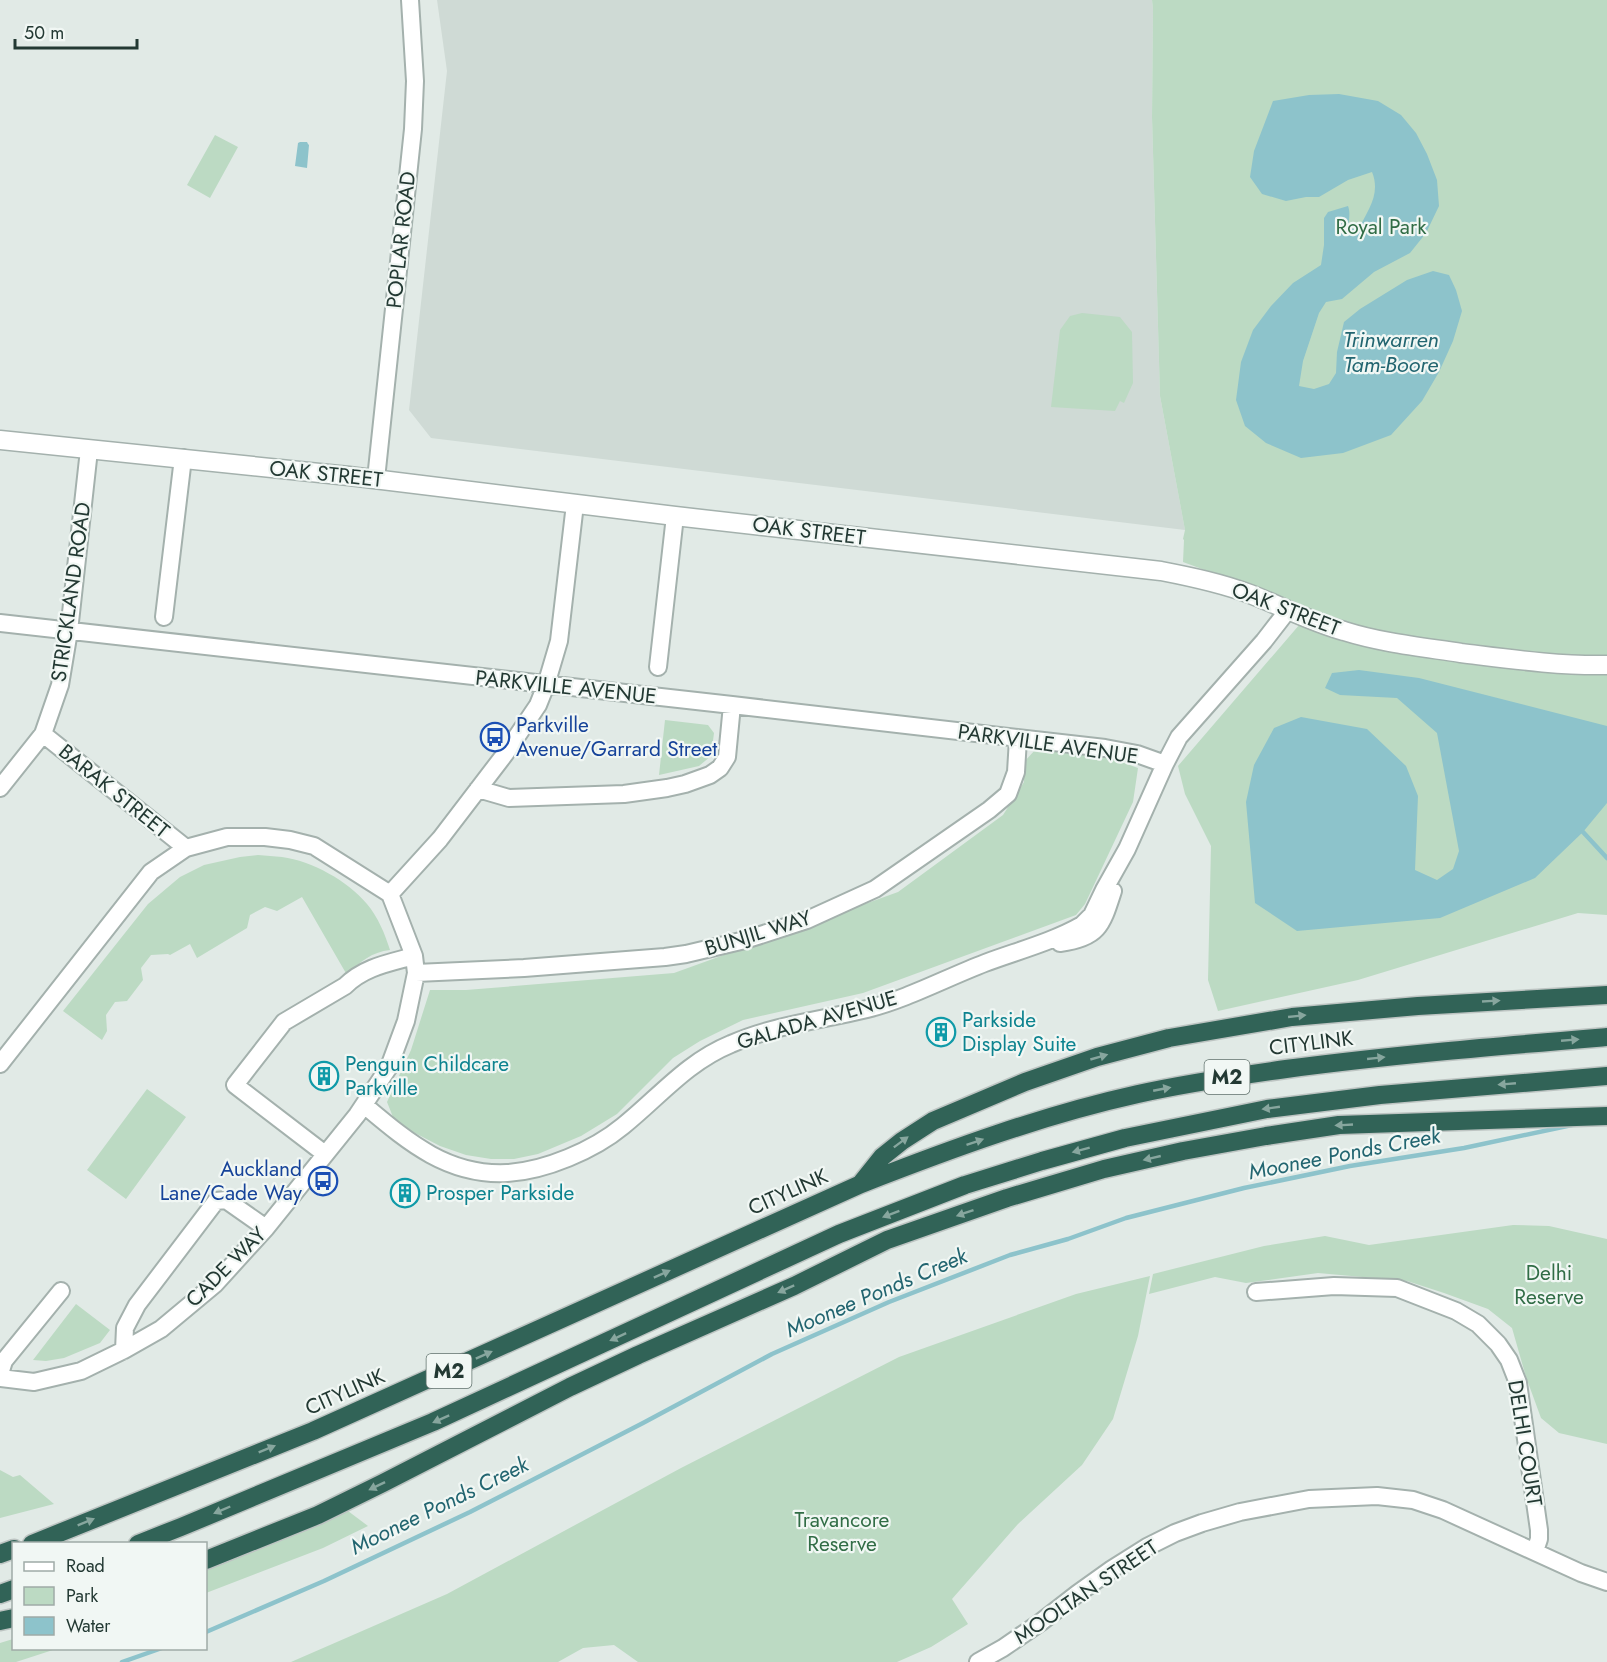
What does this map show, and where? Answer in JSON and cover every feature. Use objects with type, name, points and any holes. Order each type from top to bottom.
[{"type":"highway","points":[[861,1184],[882,1157],[902,1141],[933,1122],[1025,1082],[1097,1057],[1169,1038],[1292,1017],[1418,1006],[1607,995]]},
{"type":"highway","name":"CITYLINK","points":[[37,1542],[313,1431],[861,1184],[939,1154],[1035,1122],[1136,1094],[1210,1079],[1413,1054],[1607,1037]]},
{"type":"highway","name":"M2","points":[[143,1542],[434,1422],[839,1234],[976,1181],[1125,1138],[1267,1108],[1380,1095],[1607,1076]]},
{"type":"highway","points":[[207,1560],[318,1515],[619,1364],[794,1286],[887,1240],[1007,1198],[1104,1169],[1160,1156],[1339,1125],[1607,1116]]},
{"type":"street","name":"POPLAR ROAD","points":[[376,479],[413,129],[415,81],[410,0]]},
{"type":"street","name":"OAK STREET","points":[[0,440],[376,479],[675,516],[1161,571],[1226,585],[1343,631],[1415,646],[1534,663],[1607,665]]},
{"type":"street","name":"STRICKLAND ROAD","points":[[0,788],[43,734],[60,685],[69,631],[89,450]]},
{"type":"street","points":[[164,617],[183,458]]},
{"type":"street","points":[[390,894],[440,839],[505,754],[538,705],[559,641],[575,504]]},
{"type":"street","points":[[658,667],[675,516]]},
{"type":"street","name":"GALADA AVENUE","points":[[364,1105],[412,1144],[433,1157],[461,1168],[491,1173],[509,1173],[548,1165],[590,1147],[613,1134],[685,1071],[712,1053],[731,1044],[765,1032],[884,1004],[1032,946],[1081,939],[1090,935],[1097,929],[1107,911],[1127,849],[1179,737],[1264,641],[1288,610]]},
{"type":"street","name":"PARKVILLE AVENUE","points":[[0,624],[1105,748],[1137,754],[1165,764]]},
{"type":"street","points":[[478,789],[509,798],[624,794],[685,784],[710,775],[720,768],[727,757],[732,705]]},
{"type":"street","name":"BARAK STREET","points":[[43,734],[186,848]]},
{"type":"street","name":"BUNJIL WAY","points":[[325,1154],[235,1085],[284,1022],[345,986],[353,978],[377,965],[524,968],[665,957],[746,940],[807,920],[875,889],[989,810],[1008,794],[1016,772],[1018,739]]},
{"type":"street","points":[[0,1064],[151,872],[186,848],[227,837],[265,837],[314,846],[390,894],[415,965]]},
{"type":"street","name":"CADE WAY","points":[[0,1378],[34,1382],[81,1371],[161,1329],[215,1284],[266,1228],[364,1105],[389,1067],[406,1021],[415,965]]},
{"type":"street","points":[[124,1350],[125,1328],[138,1305],[216,1201],[226,1200],[266,1228]]},
{"type":"street","name":"DELHI COURT","points":[[1256,1292],[1334,1286],[1397,1288],[1456,1311],[1478,1324],[1498,1344],[1509,1360],[1518,1383],[1539,1530],[1535,1551]]},
{"type":"street","points":[[0,1374],[4,1361],[61,1291]]},
{"type":"street","name":"MOOLTAN STREET","points":[[978,1662],[1041,1622],[1094,1581],[1147,1547],[1175,1533],[1239,1512],[1309,1499],[1377,1496],[1413,1500],[1443,1510],[1581,1573],[1607,1582]]},
{"type":"shaded area","points":[[437,0],[1152,0],[1152,117],[1160,396],[1185,530],[431,438],[409,410],[447,71]]},
{"type":"green space","name":"Royal Park","points":[[1152,0],[1607,0],[1607,915],[1578,913],[1358,980],[1218,1011],[1208,980],[1211,846],[1185,794],[1178,766],[1312,610],[1183,562],[1185,530],[1160,396],[1152,117]]},
{"type":"green space","points":[[215,135],[238,147],[210,198],[187,185]]},
{"type":"green space","points":[[1082,313],[1120,317],[1132,332],[1133,383],[1124,403],[1120,401],[1115,411],[1051,407],[1060,330],[1070,316]]},
{"type":"green space","points":[[665,720],[708,725],[714,733],[711,756],[699,766],[659,775]]},
{"type":"green space","points":[[1035,750],[1102,755],[1138,768],[1133,802],[1085,904],[1076,915],[863,993],[743,1020],[700,1041],[673,1058],[617,1114],[581,1136],[538,1154],[514,1159],[491,1159],[466,1155],[440,1146],[413,1132],[393,1117],[387,1102],[411,1050],[430,990],[466,990],[674,973],[898,892],[1003,815],[1024,782],[1024,762]]},
{"type":"green space","points":[[258,855],[293,859],[329,873],[340,880],[371,909],[381,926],[390,950],[366,958],[347,975],[302,897],[277,911],[265,907],[250,915],[247,928],[197,958],[190,944],[170,955],[151,955],[141,968],[143,980],[127,1001],[115,1002],[106,1015],[107,1031],[102,1040],[63,1011],[148,904],[180,877],[204,865]]},
{"type":"green space","points":[[147,1089],[186,1117],[126,1199],[87,1170]]},
{"type":"green space","name":"Delhi Reserve","points":[[1513,1225],[1549,1226],[1607,1239],[1607,1444],[1559,1433],[1541,1418],[1512,1328],[1488,1309],[1444,1293],[1407,1281],[1318,1273],[1246,1283],[1215,1277],[1149,1294],[1153,1274],[1264,1246],[1325,1236],[1369,1245]]},
{"type":"green space","name":"Travancore Reserve","points":[[1150,1276],[1138,1336],[1113,1419],[1082,1465],[1018,1524],[952,1599],[968,1624],[931,1647],[897,1662],[638,1662],[614,1645],[583,1648],[558,1662],[291,1662],[447,1594],[681,1468],[899,1357],[1076,1294]]},
{"type":"green space","points":[[76,1304],[110,1330],[100,1343],[64,1358],[46,1361],[33,1360]]},
{"type":"green space","points":[[0,1470],[13,1477],[20,1475],[54,1504],[0,1518]]},
{"type":"green space","points":[[348,1511],[368,1526],[323,1548],[207,1593],[207,1567]]},
{"type":"green space","points":[[12,1639],[12,1650],[53,1650],[16,1662],[0,1662],[0,1643]]},
{"type":"water","name":"Trinwarren Tam-Boore","points":[[1339,94],[1378,101],[1401,115],[1416,133],[1427,154],[1437,180],[1439,206],[1426,233],[1410,253],[1374,272],[1342,299],[1326,302],[1319,313],[1303,361],[1299,386],[1314,389],[1329,384],[1336,373],[1337,352],[1344,322],[1360,309],[1407,280],[1433,271],[1449,275],[1462,311],[1453,341],[1439,372],[1422,401],[1391,435],[1343,453],[1301,458],[1266,443],[1245,426],[1236,400],[1241,362],[1253,330],[1271,306],[1293,283],[1321,265],[1324,218],[1328,212],[1348,206],[1349,228],[1358,230],[1372,202],[1374,180],[1372,172],[1348,180],[1319,197],[1286,201],[1262,194],[1250,177],[1254,151],[1273,101],[1309,95]]},
{"type":"water","points":[[300,142],[307,142],[309,145],[307,168],[295,166]]},
{"type":"water","points":[[1359,670],[1419,678],[1607,726],[1607,803],[1583,832],[1535,878],[1440,918],[1297,931],[1255,903],[1246,802],[1254,765],[1274,728],[1301,717],[1367,729],[1406,766],[1418,796],[1415,870],[1437,880],[1453,869],[1459,851],[1437,733],[1397,698],[1340,695],[1325,688],[1332,673]]},
{"type":"waterway","points":[[1583,832],[1607,858]]},
{"type":"waterway","name":"Moonee Ponds Creek","points":[[207,1632],[324,1581],[470,1512],[772,1354],[889,1302],[1010,1255],[1068,1239],[1126,1218],[1244,1188],[1350,1166],[1464,1148],[1572,1125]]},
{"type":"waterway","name":"Moonee Ponds Creek","points":[[122,1662],[156,1650]]},
{"type":"place","name":"Parkville Avenue/Garrard Street","points":[[495,737]]},
{"type":"place","name":"Parkside Display Suite","points":[[941,1032]]},
{"type":"place","name":"Penguin Childcare Parkville","points":[[324,1076]]},
{"type":"place","name":"Auckland Lane/Cade Way","points":[[323,1181]]},
{"type":"place","name":"Prosper Parkside","points":[[405,1193]]}]
